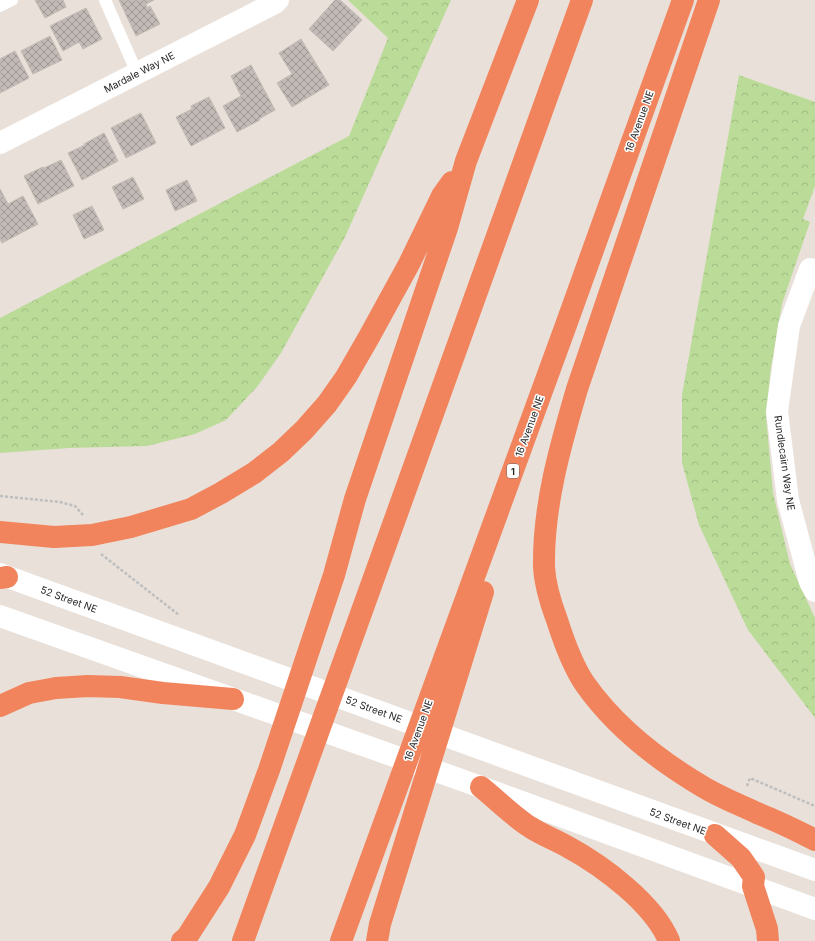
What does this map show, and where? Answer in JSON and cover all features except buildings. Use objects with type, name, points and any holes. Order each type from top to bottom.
[{"type":"highway","points":[[182,941],[187,937],[219,887],[244,835],[269,770],[334,575],[355,499],[447,228],[466,161],[528,0]]},
{"type":"highway","points":[[242,941],[582,0]]},
{"type":"highway","name":"16 Avenue NE","points":[[340,941],[566,326],[683,0]]},
{"type":"highway","points":[[708,0],[574,396],[562,439],[550,496],[545,541],[544,569],[550,599],[570,656],[585,683],[607,711],[626,731],[649,751],[706,789],[815,840]]},
{"type":"highway","points":[[0,532],[54,537],[92,535],[131,527],[191,509],[254,472],[281,452],[304,430],[327,404],[346,377],[409,264],[442,196],[466,161]]},
{"type":"highway","points":[[377,941],[380,924],[566,326]]},
{"type":"highway","points":[[0,706],[29,693],[56,688],[88,686],[120,687],[163,693],[233,699]]},
{"type":"highway","points":[[481,787],[530,827],[593,862],[616,879],[637,897],[653,915],[670,941]]},
{"type":"highway","points":[[715,835],[741,858],[754,877],[753,886],[767,929],[768,941]]},
{"type":"main road","name":"Mardale Way NE","points":[[0,143],[275,3],[278,0]]},
{"type":"main road","name":"Rundlecairn Way NE","points":[[815,270],[810,268],[789,326],[777,411],[788,500],[810,582],[815,591]]},
{"type":"main road","name":"52 Street NE","points":[[2,576],[242,661],[715,835],[815,870]]},
{"type":"main road","points":[[0,616],[481,787],[815,909]]},
{"type":"lane","points":[[0,6],[12,0]]},
{"type":"lane","points":[[105,0],[137,73]]},
{"type":"path","points":[[0,496],[60,502],[75,506],[85,519]]},
{"type":"path","points":[[97,549],[100,553],[185,620]]},
{"type":"path","points":[[744,791],[750,778],[815,806]]},
{"type":"green space","points":[[348,0],[451,0],[345,237],[281,353],[257,387],[226,420],[195,434],[147,446],[69,448],[0,453],[0,318],[349,136],[388,38]]},
{"type":"green space","points":[[739,75],[815,102],[815,186],[803,219],[810,222],[782,304],[771,367],[766,416],[773,493],[790,564],[815,618],[815,718],[748,630],[699,525],[682,463],[682,395]]}]
